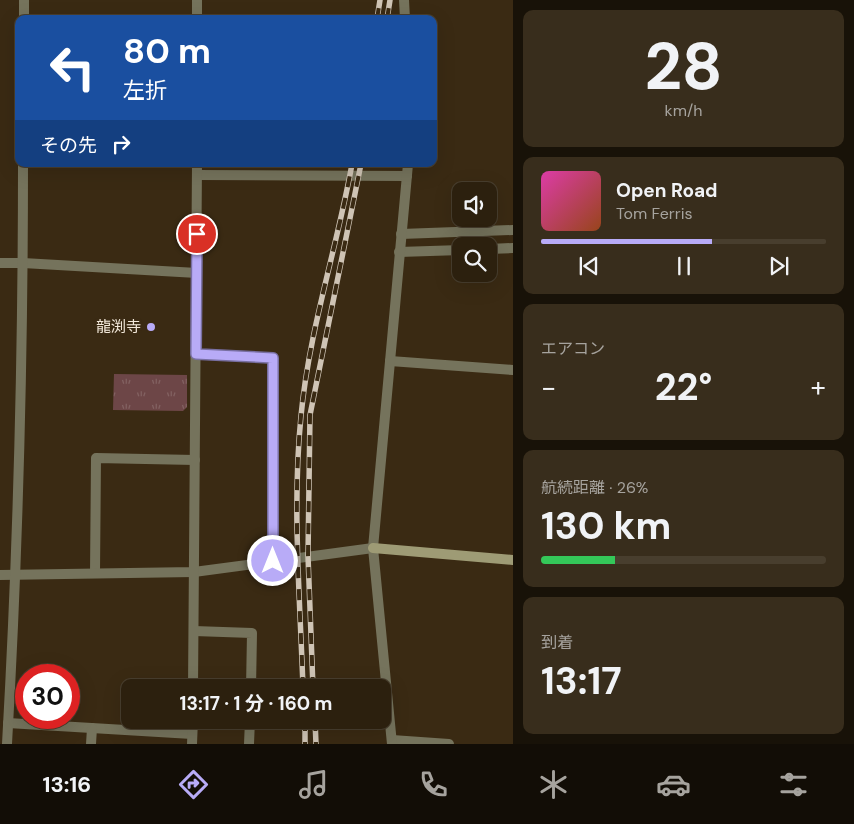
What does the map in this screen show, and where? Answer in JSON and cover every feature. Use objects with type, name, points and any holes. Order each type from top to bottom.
[{"type":"street","points":[[24,0],[24,15]]},
{"type":"street","points":[[197,0],[197,15]]},
{"type":"street","points":[[404,0],[405,15]]},
{"type":"street","points":[[7,744],[15,575],[23,263],[23,167]]},
{"type":"street","points":[[193,679],[197,167]]},
{"type":"street","points":[[408,167],[373,548],[392,742],[449,744]]},
{"type":"street","points":[[197,176],[408,176]]},
{"type":"street","points":[[401,234],[513,230]]},
{"type":"street","points":[[497,249],[513,248]]},
{"type":"street","points":[[400,252],[452,250]]},
{"type":"street","points":[[0,263],[197,273]]},
{"type":"street","points":[[196,354],[273,358],[273,561]]},
{"type":"street","points":[[390,361],[513,370]]},
{"type":"street","points":[[95,574],[96,458],[195,460]]},
{"type":"street","points":[[0,575],[194,572],[373,548],[513,560]]},
{"type":"street","points":[[194,631],[252,633],[250,679]]},
{"type":"street","points":[[8,723],[92,728],[192,739]]},
{"type":"street","points":[[92,728],[92,744]]},
{"type":"street","points":[[250,729],[250,744]]},
{"type":"green space","points":[[114,374],[187,375],[187,407],[183,411],[113,410]]},
{"type":"railway","points":[[378,15],[380,0]]},
{"type":"railway","points":[[388,15],[390,0]]},
{"type":"railway","points":[[303,679],[297,518],[298,450],[301,416],[310,352],[351,167]]},
{"type":"railway","points":[[313,679],[308,556],[310,415],[360,167]]},
{"type":"railway","points":[[305,729],[305,744]]},
{"type":"railway","points":[[315,729],[316,744]]},
{"type":"place","name":"龍渕寺","points":[[151,327]]},
{"type":"route","points":[[197,234],[196,354],[273,358],[273,561]]}]
